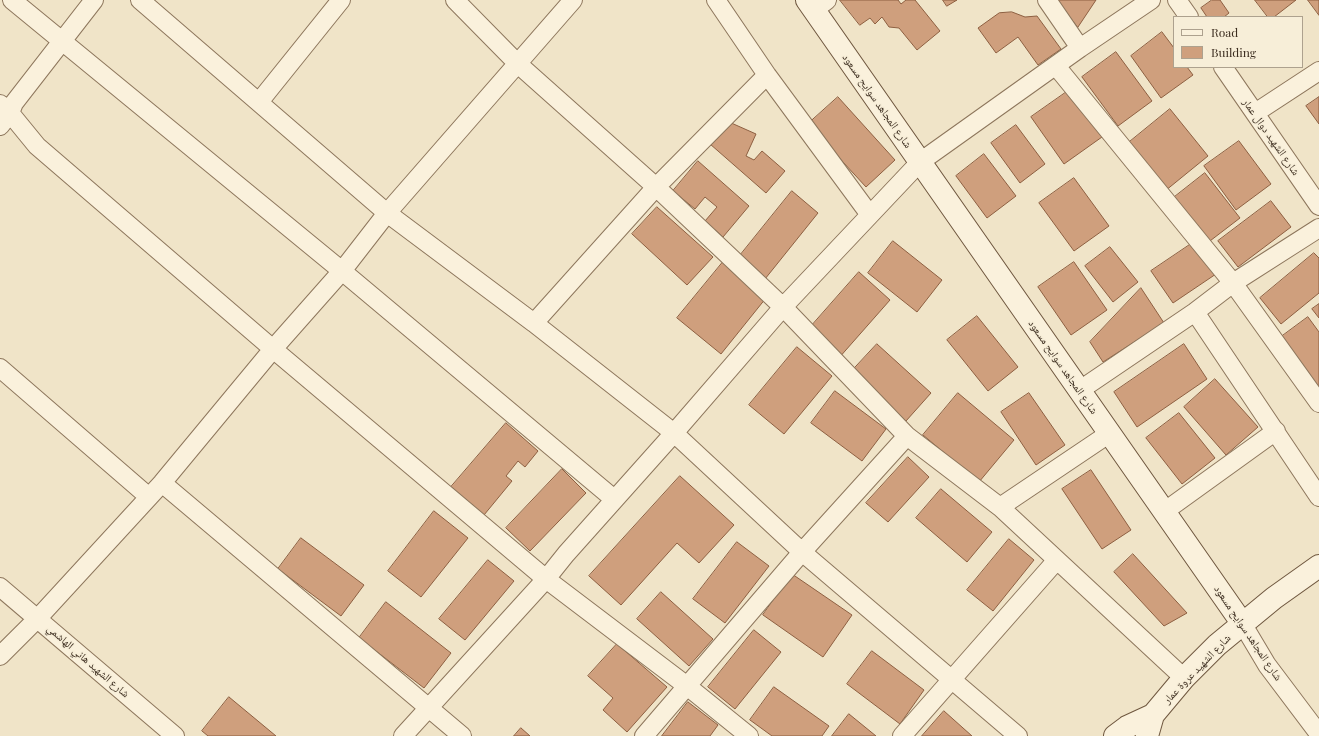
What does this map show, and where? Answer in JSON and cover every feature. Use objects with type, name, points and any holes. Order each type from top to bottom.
[{"type":"street","points":[[12,0],[342,271],[614,499]]},
{"type":"street","points":[[94,0],[14,103],[3,114],[37,146],[273,350],[546,579],[687,686],[749,736]]},
{"type":"street","points":[[140,0],[387,213],[534,323],[674,433],[802,552],[950,680],[1018,736]]},
{"type":"street","points":[[259,102],[341,0]]},
{"type":"street","points":[[455,0],[518,64],[656,187],[783,308],[907,436],[1000,507],[1056,561],[1184,678]]},
{"type":"street","points":[[0,656],[38,618],[162,483],[273,350],[342,271],[387,213],[573,0]]},
{"type":"street","points":[[716,0],[767,75],[870,215]]},
{"type":"street","points":[[1047,0],[1080,48]]},
{"type":"street","points":[[403,736],[546,579],[614,499],[783,308],[920,162],[1080,48],[1151,0]]},
{"type":"street","points":[[1177,0],[1188,16]]},
{"type":"street","name":"شارع المجاهد سوايح مسعود","points":[[816,3],[920,162],[1242,623],[1267,665],[1319,734]]},
{"type":"street","points":[[1056,66],[1233,283],[1319,403]]},
{"type":"street","name":"شارع الشهيد دوال عمار","points":[[1224,68],[1319,206]]},
{"type":"street","points":[[1255,113],[1319,71]]},
{"type":"street","points":[[534,323],[656,187],[767,75]]},
{"type":"street","points":[[1080,390],[1195,312],[1233,283],[1319,228]]},
{"type":"street","points":[[1195,312],[1276,430],[1319,497]]},
{"type":"street","points":[[0,368],[149,496]]},
{"type":"street","points":[[1164,511],[1276,430]]},
{"type":"street","points":[[1000,507],[1110,434]]},
{"type":"street","points":[[644,736],[802,552],[907,436]]},
{"type":"street","points":[[162,483],[462,736]]},
{"type":"street","points":[[902,736],[1056,561]]},
{"type":"street","name":"شارع الشهيد عروة عمار","points":[[1147,736],[1153,715],[1184,678],[1217,645],[1242,623],[1319,566]]},
{"type":"street","name":"شارع الشهيد هاني الهاشمي","points":[[0,587],[175,736]]},
{"type":"street","name":"شارع الشهيد عروة عمار","points":[[1115,736],[1127,726],[1153,715]]},
{"type":"building","points":[[840,0],[898,0],[901,4],[906,0],[915,0],[940,31],[917,50],[899,28],[889,27],[882,17],[875,24],[870,18],[860,25]]},
{"type":"building","points":[[943,0],[957,0],[947,6]]},
{"type":"building","points":[[1057,0],[1096,0],[1078,27]]},
{"type":"building","points":[[1212,0],[1220,0],[1229,13],[1225,16],[1206,16],[1201,8]]},
{"type":"building","points":[[1255,0],[1296,0],[1275,16],[1267,16]]},
{"type":"building","points":[[1308,0],[1319,0],[1319,15]]},
{"type":"building","points":[[1012,12],[1025,17],[1037,16],[1061,49],[1038,65],[1018,37],[996,53],[978,28],[999,13]]},
{"type":"building","points":[[1162,32],[1173,47],[1173,68],[1188,68],[1193,75],[1161,98],[1131,56]]},
{"type":"building","points":[[1116,52],[1152,101],[1118,126],[1082,77]]},
{"type":"building","points":[[1068,91],[1102,137],[1064,164],[1031,117]]},
{"type":"building","points":[[838,97],[895,160],[866,187],[808,124]]},
{"type":"building","points":[[1319,97],[1319,124],[1306,106]]},
{"type":"building","points":[[1170,109],[1208,156],[1165,191],[1127,144]]},
{"type":"building","points":[[729,122],[756,134],[746,156],[754,160],[762,151],[785,171],[766,193],[710,144]]},
{"type":"building","points":[[1016,125],[1045,164],[1020,183],[991,143]]},
{"type":"building","points":[[1239,141],[1271,184],[1236,210],[1204,166]]},
{"type":"building","points":[[984,154],[1016,196],[987,218],[956,176]]},
{"type":"building","points":[[698,161],[749,206],[723,237],[705,221],[717,207],[705,197],[695,209],[673,191]]},
{"type":"building","points":[[1205,173],[1240,218],[1206,244],[1172,199]]},
{"type":"building","points":[[1074,178],[1109,226],[1074,251],[1039,203]]},
{"type":"building","points":[[792,191],[818,213],[765,279],[738,258]]},
{"type":"building","points":[[1271,201],[1291,227],[1238,267],[1218,241]]},
{"type":"building","points":[[657,207],[713,257],[687,285],[632,234]]},
{"type":"building","points":[[893,241],[942,280],[917,312],[868,273]]},
{"type":"building","points":[[1194,242],[1216,274],[1173,303],[1151,271]]},
{"type":"building","points":[[1110,247],[1138,282],[1113,302],[1085,266]]},
{"type":"building","points":[[1314,253],[1319,258],[1319,293],[1281,324],[1260,298]]},
{"type":"building","points":[[723,262],[766,298],[721,354],[677,318]]},
{"type":"building","points":[[1074,262],[1107,310],[1071,335],[1038,287]]},
{"type":"building","points":[[859,272],[890,300],[838,359],[807,331]]},
{"type":"building","points":[[1141,288],[1164,323],[1103,362],[1090,342]]},
{"type":"building","points":[[1319,304],[1319,318],[1312,309]]},
{"type":"building","points":[[977,316],[1018,367],[988,391],[947,340]]},
{"type":"building","points":[[1308,317],[1319,332],[1319,388],[1281,337]]},
{"type":"building","points":[[877,344],[931,393],[906,421],[851,372]]},
{"type":"building","points":[[1184,344],[1207,379],[1137,427],[1114,392]]},
{"type":"building","points":[[797,347],[832,376],[784,434],[749,405]]},
{"type":"building","points":[[1215,379],[1258,427],[1226,455],[1184,407]]},
{"type":"building","points":[[835,391],[886,429],[862,461],[811,423]]},
{"type":"building","points":[[958,393],[1014,440],[979,482],[923,435]]},
{"type":"building","points":[[1029,393],[1065,445],[1036,465],[1001,412]]},
{"type":"building","points":[[1179,413],[1215,458],[1182,484],[1146,438]]},
{"type":"building","points":[[506,423],[538,451],[525,467],[518,461],[506,476],[512,481],[484,515],[451,487]]},
{"type":"building","points":[[908,457],[929,477],[888,522],[866,503]]},
{"type":"building","points":[[562,469],[586,493],[530,551],[506,528]]},
{"type":"building","points":[[1091,470],[1131,530],[1102,549],[1062,489]]},
{"type":"building","points":[[680,476],[734,525],[699,563],[677,543],[621,605],[589,576]]},
{"type":"building","points":[[941,489],[992,532],[967,562],[916,518]]},
{"type":"building","points":[[434,511],[468,538],[421,597],[388,571]]},
{"type":"building","points":[[301,538],[364,585],[341,616],[278,569]]},
{"type":"building","points":[[1009,539],[1034,560],[993,611],[967,590]]},
{"type":"building","points":[[737,542],[769,566],[725,623],[693,599]]},
{"type":"building","points":[[1133,554],[1187,613],[1164,626],[1114,572]]},
{"type":"building","points":[[488,560],[514,581],[465,640],[439,619]]},
{"type":"building","points":[[792,574],[852,615],[823,657],[763,615]]},
{"type":"building","points":[[661,592],[713,639],[689,666],[637,619]]},
{"type":"building","points":[[386,602],[451,653],[424,688],[359,638]]},
{"type":"building","points":[[754,630],[781,652],[735,709],[708,687]]},
{"type":"building","points":[[617,644],[667,687],[627,732],[603,710],[613,698],[588,676]]},
{"type":"building","points":[[872,651],[924,690],[900,724],[847,684]]},
{"type":"building","points":[[774,687],[829,726],[822,736],[772,736],[750,720]]},
{"type":"building","points":[[229,697],[276,736],[208,736],[202,731]]},
{"type":"building","points":[[688,702],[718,725],[710,736],[662,736]]},
{"type":"building","points":[[944,711],[972,736],[922,736]]},
{"type":"building","points":[[849,714],[876,736],[832,736]]},
{"type":"building","points":[[521,728],[530,736],[514,736]]}]
